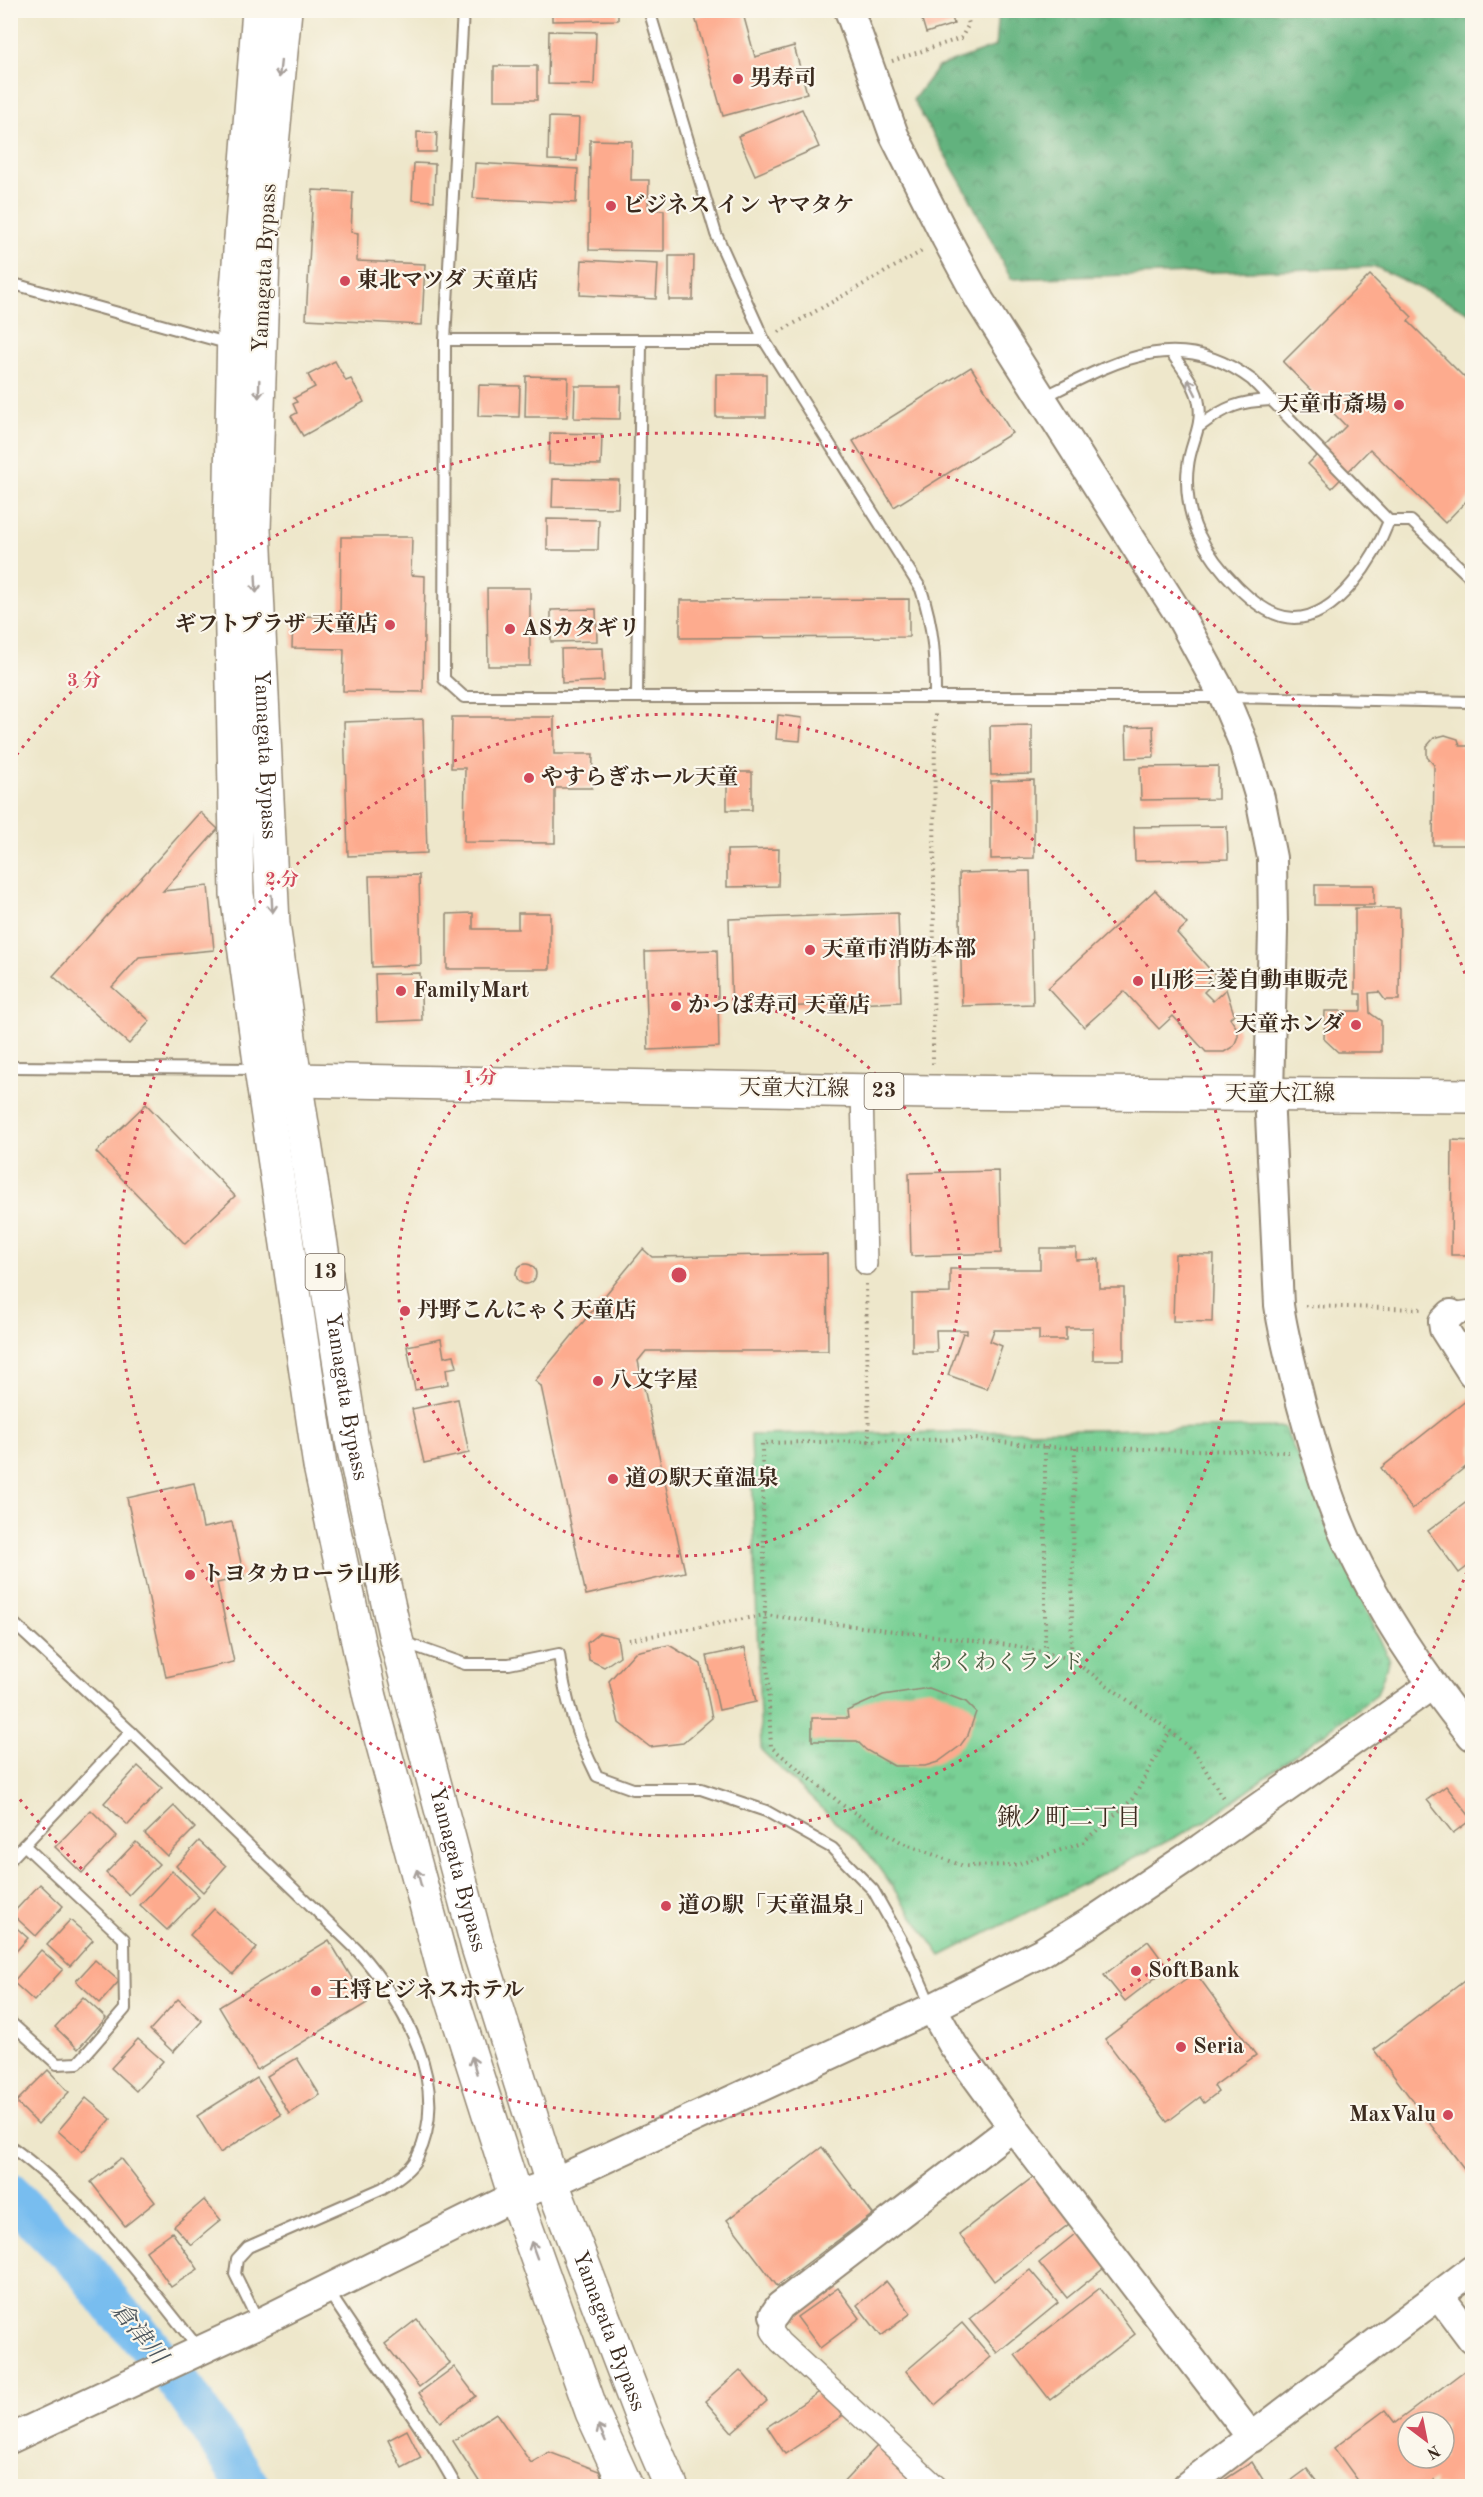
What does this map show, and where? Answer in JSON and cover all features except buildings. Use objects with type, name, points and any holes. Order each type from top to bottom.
[{"type":"main road","name":"Yamagata Bypass","points":[[259,10],[233,345],[230,532],[237,894],[280,1075],[352,1441],[396,1639],[477,1944],[552,2183],[643,2421],[671,2487]]},
{"type":"main road","name":"Yamagata Bypass","points":[[285,10],[264,228],[254,529],[280,1075],[320,1466],[370,1697],[447,1982],[515,2196],[592,2412],[626,2487]]},
{"type":"main road","name":"天童大江線","points":[[280,1075],[862,1091],[1473,1096]]},
{"type":"street","points":[[849,10],[868,69],[894,135],[945,238],[980,301],[1180,616],[1224,697],[1243,742],[1260,798],[1272,858],[1273,930],[1269,1094],[1279,1305],[1283,1335],[1314,1452],[1347,1540],[1384,1608],[1432,1684],[1473,1736]]},
{"type":"street","points":[[862,1091],[866,1264]]},
{"type":"street","points":[[1462,1312],[1443,1322],[1444,1329],[1473,1373]]},
{"type":"street","points":[[10,2439],[259,2323],[515,2196],[552,2183],[932,2008],[1042,1952],[1094,1920],[1238,1822],[1432,1684]]},
{"type":"street","points":[[932,2008],[953,2046],[1013,2127],[1252,2438]]},
{"type":"street","points":[[936,2487],[780,2342],[772,2331],[774,2315],[780,2306],[1013,2127]]},
{"type":"street","points":[[1187,2487],[1473,2270]]},
{"type":"street","points":[[1439,2295],[1473,2339]]},
{"type":"lane","points":[[463,10],[445,340],[444,679],[464,697],[638,695],[1224,697],[1473,702]]},
{"type":"lane","points":[[650,10],[716,234],[764,340],[921,589],[931,620],[935,650],[935,697]]},
{"type":"lane","points":[[10,283],[233,345]]},
{"type":"lane","points":[[445,340],[764,340]]},
{"type":"lane","points":[[638,695],[641,341]]},
{"type":"lane","points":[[1042,398],[1114,362],[1153,352],[1210,355],[1234,366],[1252,380],[1389,521],[1411,521],[1473,579]]},
{"type":"lane","points":[[1171,352],[1192,384],[1199,402],[1200,426],[1188,466],[1189,504],[1198,533],[1232,581],[1250,598],[1274,614],[1294,618],[1316,613],[1337,598],[1366,566],[1378,548],[1389,521]]},
{"type":"lane","points":[[1200,426],[1230,406],[1246,401],[1271,400]]},
{"type":"lane","points":[[10,1067],[280,1075]]},
{"type":"lane","points":[[10,1620],[131,1732],[356,1950],[377,1973],[412,2034],[426,2073],[430,2096],[425,2133],[416,2159],[399,2177],[382,2188],[248,2247],[237,2259],[235,2274],[259,2323]]},
{"type":"lane","points":[[396,1639],[465,1664],[509,1664],[559,1654],[563,1685],[578,1737],[597,1776],[633,1790],[701,1789],[766,1811],[832,1848],[873,1890],[905,1947],[932,2008]]},
{"type":"lane","points":[[10,1860],[131,1732]]},
{"type":"lane","points":[[10,2022],[57,2064],[78,2063],[125,2009],[124,1939],[24,1845]]},
{"type":"lane","points":[[10,2146],[35,2164],[85,2212],[195,2353]]},
{"type":"lane","points":[[327,2290],[437,2454],[456,2487]]},
{"type":"path","points":[[868,69],[961,38],[969,24],[965,10]]},
{"type":"path","points":[[764,340],[945,238]]},
{"type":"path","points":[[932,1092],[935,697]]},
{"type":"path","points":[[866,1264],[869,1441]]},
{"type":"path","points":[[1279,1305],[1413,1307],[1462,1312]]},
{"type":"path","points":[[1170,1731],[1133,1799],[1082,1843],[1016,1865],[963,1866],[901,1842],[844,1806],[771,1748],[765,1616],[762,1443],[976,1439],[1045,1447],[1314,1452]]},
{"type":"path","points":[[1045,1447],[1045,1652]]},
{"type":"path","points":[[1071,1659],[1075,1448]]},
{"type":"path","points":[[629,1640],[765,1616],[1016,1646],[1071,1659],[1170,1731],[1195,1754],[1238,1822]]},
{"type":"green space","points":[[999,11],[1472,11],[1472,314],[1376,267],[1011,279],[966,191],[913,100],[938,67],[996,46]]},
{"type":"green space","name":"わくわくランド","points":[[1284,1427],[1389,1659],[1377,1694],[1205,1822],[941,1956],[869,1854],[761,1750],[751,1435]]},
{"type":"waterway","name":"倉津川","points":[[10,2194],[85,2269],[118,2312],[137,2331],[187,2394],[249,2486]]},
{"type":"place","name":"男寿司","points":[[738,79]]},
{"type":"place","name":"ビジネス イン ヤマタケ","points":[[611,206]]},
{"type":"place","name":"東北マツダ 天童店","points":[[345,281]]},
{"type":"place","name":"天童市斎場","points":[[1399,405]]},
{"type":"place","name":"ギフトプラザ 天童店","points":[[390,625]]},
{"type":"place","name":"ASカタギリ","points":[[510,629]]},
{"type":"place","name":"やすらぎホール天童","points":[[529,778]]},
{"type":"place","name":"天童市消防本部","points":[[810,950]]},
{"type":"place","name":"山形三菱自動車販売","points":[[1138,981]]},
{"type":"place","name":"FamilyMart","points":[[401,991]]},
{"type":"place","name":"かっぱ寿司 天童店","points":[[676,1006]]},
{"type":"place","name":"天童ホンダ","points":[[1356,1025]]},
{"type":"place","name":"丹野こんにゃく天童店","points":[[405,1311]]},
{"type":"place","name":"八文字屋","points":[[598,1381]]},
{"type":"place","name":"道の駅天童温泉","points":[[613,1479]]},
{"type":"place","name":"トヨタカローラ山形","points":[[190,1575]]},
{"type":"place","name":"道の駅「天童温泉」","points":[[666,1906]]},
{"type":"place","name":"SoftBank","points":[[1136,1971]]},
{"type":"place","name":"王将ビジネスホテル","points":[[316,1991]]},
{"type":"place","name":"Seria","points":[[1181,2047]]},
{"type":"place","name":"MaxValu","points":[[1448,2115]]},
{"type":"district","name":"鍬ノ町二丁目","points":[[1069,1819]]}]
